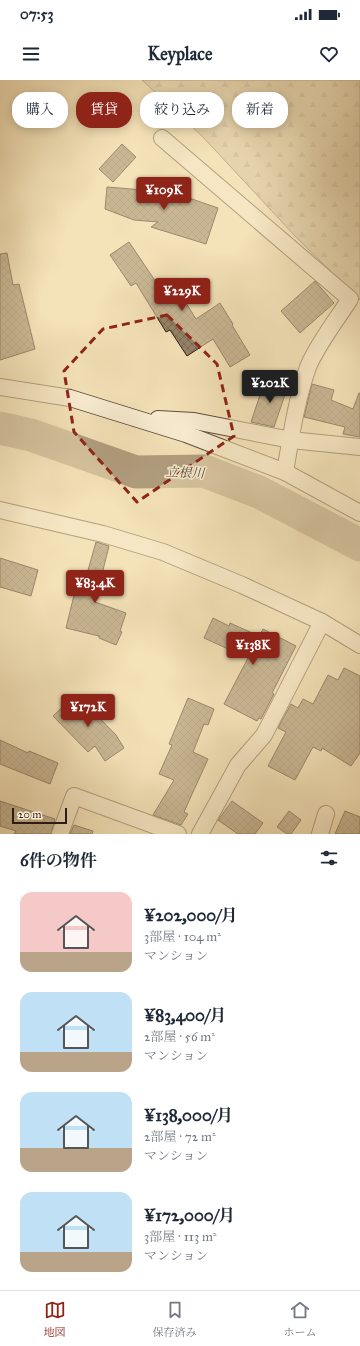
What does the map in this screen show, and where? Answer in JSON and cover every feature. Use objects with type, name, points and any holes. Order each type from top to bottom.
[{"type":"street","points":[[162,138],[350,299],[319,346],[309,366],[297,404],[285,472]]},
{"type":"street","points":[[0,387],[70,398],[186,434],[285,472],[360,513]]},
{"type":"street","points":[[134,417],[194,421],[291,440],[360,447]]},
{"type":"street","points":[[0,510],[103,534],[163,552],[242,585],[322,622],[360,644]]},
{"type":"street","points":[[200,834],[238,765],[264,735],[322,622]]},
{"type":"street","points":[[60,834],[74,796],[178,834]]},
{"type":"street","points":[[320,834],[326,814]]},
{"type":"highlighted area","points":[[167,315],[217,364],[234,436],[137,502],[74,432],[64,371],[103,329]]},
{"type":"green space","points":[[142,80],[360,80],[360,300],[296,237],[193,128],[224,128],[224,92],[155,92]]},
{"type":"building","points":[[122,144],[136,157],[113,182],[99,169]]},
{"type":"building","points":[[157,185],[218,208],[206,244],[151,227],[158,222],[134,220],[105,209],[107,187],[155,191]]},
{"type":"building","points":[[129,242],[160,288],[173,282],[196,319],[220,303],[250,355],[230,367],[213,339],[187,356],[170,330],[166,332],[136,283],[131,286],[110,255]]},
{"type":"building","points":[[7,253],[13,285],[19,284],[35,349],[0,360],[0,254]]},
{"type":"building","points":[[315,281],[334,303],[300,333],[281,311]]},
{"type":"building","points":[[271,379],[289,383],[274,427],[251,422],[262,389],[268,391]]},
{"type":"building","points":[[312,384],[334,390],[331,400],[353,409],[360,393],[360,437],[343,434],[345,427],[304,417]]},
{"type":"building","points":[[96,542],[109,546],[95,602],[126,613],[120,631],[122,632],[116,645],[99,638],[99,636],[66,628],[76,587],[83,588]]},
{"type":"building","points":[[0,558],[38,570],[31,596],[0,587]]},
{"type":"building","points":[[213,618],[229,626],[230,623],[259,636],[263,629],[296,646],[272,693],[274,694],[261,719],[259,718],[257,721],[224,704],[248,658],[204,638]]},
{"type":"building","points":[[344,668],[360,676],[360,753],[351,766],[322,748],[321,751],[313,747],[295,780],[268,766],[286,732],[278,728],[291,704],[298,708],[303,699],[313,704],[328,675],[338,680]]},
{"type":"building","points":[[76,694],[116,735],[124,748],[105,761],[95,746],[88,752],[53,716]]},
{"type":"building","points":[[188,698],[214,709],[208,725],[204,724],[193,752],[208,759],[184,812],[188,814],[181,825],[153,815],[174,780],[159,774],[172,745],[169,744]]},
{"type":"building","points":[[0,740],[28,753],[29,751],[58,763],[50,784],[0,764]]},
{"type":"building","points":[[0,801],[55,819],[51,834],[14,834],[16,831],[0,826]]},
{"type":"building","points":[[232,801],[263,823],[255,834],[238,834],[218,820]]},
{"type":"building","points":[[289,811],[301,820],[291,834],[287,834],[277,827]]},
{"type":"building","points":[[345,811],[360,817],[360,834],[335,834]]},
{"type":"building","points":[[74,825],[93,831],[92,834],[70,834]]},
{"type":"waterway","name":"立根川","points":[[0,428],[31,435],[136,472],[204,471],[259,492],[360,545]]}]
